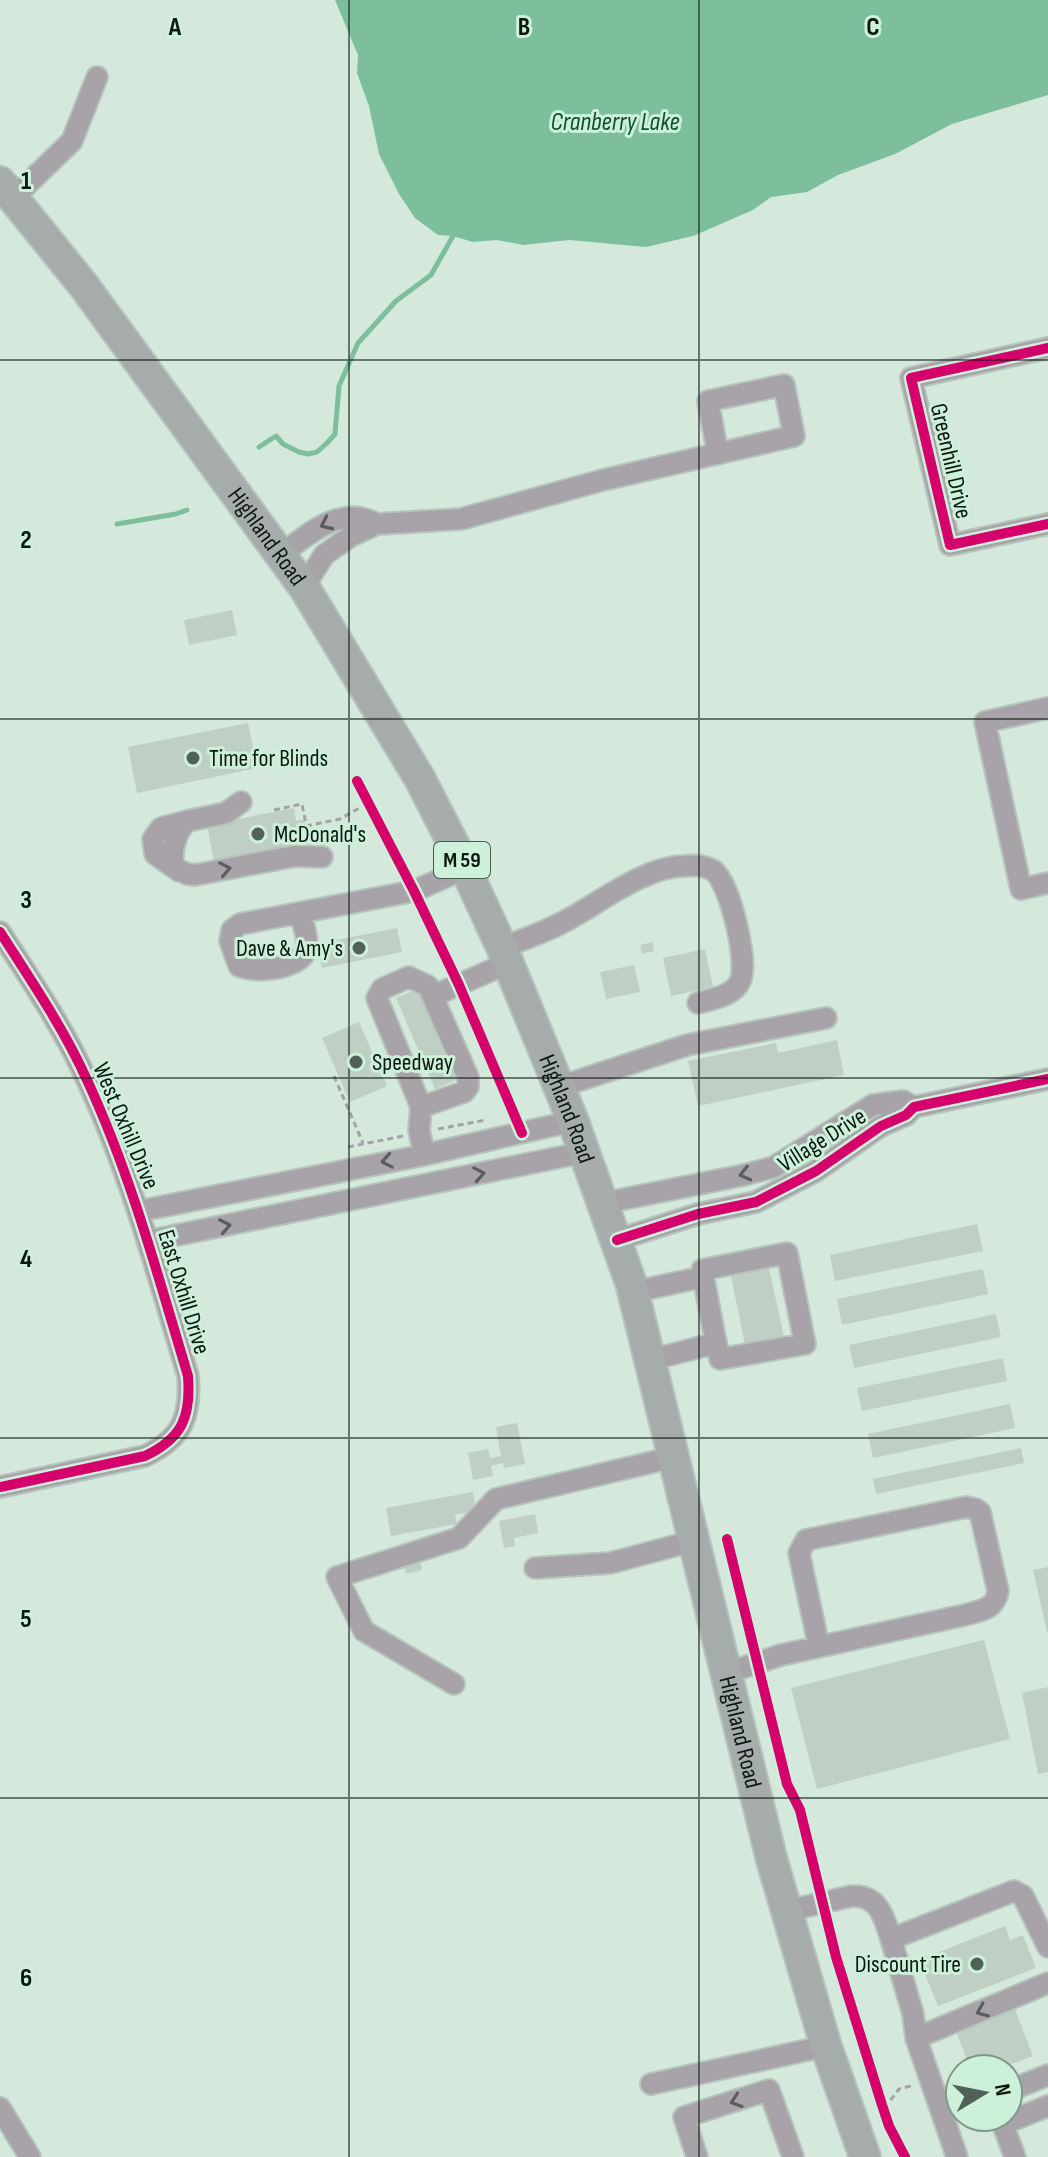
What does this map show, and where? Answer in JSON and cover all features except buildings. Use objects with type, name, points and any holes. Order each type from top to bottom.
[{"type":"highway","name":"Highland Road","points":[[6,190],[93,298],[304,587],[420,779],[466,868],[505,956],[585,1152],[633,1292],[746,1761],[786,1911],[826,2046],[865,2157]]},
{"type":"street","points":[[6,190],[72,141],[97,77]]},
{"type":"street","name":"Greenhill Drive","points":[[1048,348],[911,378],[950,545],[1048,524]]},
{"type":"street","points":[[304,587],[324,555],[351,536],[377,524],[461,519],[603,480],[718,454],[794,436],[784,385],[708,401],[718,454]]},
{"type":"street","points":[[282,554],[315,529],[345,516],[377,524]]},
{"type":"street","points":[[1048,708],[985,722],[1021,889],[1048,883]]},
{"type":"street","points":[[241,802],[226,813],[161,828],[153,839],[155,854],[179,871],[195,875],[316,851]]},
{"type":"street","points":[[433,996],[643,878],[681,865],[713,870],[723,881],[732,908],[743,969],[740,982],[733,990],[698,1003]]},
{"type":"street","points":[[300,913],[414,891],[466,868]]},
{"type":"street","name":"West Oxhill Drive","points":[[0,932],[86,1077],[117,1148],[139,1211]]},
{"type":"street","points":[[421,1107],[464,1092],[468,1087],[468,1077],[428,986],[409,977],[382,989],[377,998],[421,1107],[419,1130],[425,1185]]},
{"type":"street","points":[[559,1087],[687,1045],[826,1018]]},
{"type":"street","name":"Village Drive","points":[[617,1240],[698,1214],[756,1202],[816,1171],[914,1107],[1048,1079]]},
{"type":"street","name":"Village Drive","points":[[604,1203],[774,1167],[873,1105],[903,1101],[914,1107]]},
{"type":"street","points":[[139,1211],[421,1155],[573,1121]]},
{"type":"street","points":[[148,1241],[585,1152]]},
{"type":"street","points":[[341,1169],[348,1201]]},
{"type":"street","name":"East Oxhill Drive","points":[[0,1487],[145,1456],[163,1447],[178,1434],[186,1414],[188,1376],[139,1211]]},
{"type":"street","points":[[787,1253],[805,1344],[720,1359],[716,1343],[702,1270],[787,1253]]},
{"type":"street","points":[[633,1292],[703,1277]]},
{"type":"street","points":[[650,1360],[716,1343]]},
{"type":"street","points":[[454,1684],[364,1631],[337,1577],[459,1538],[496,1499],[674,1457]]},
{"type":"street","points":[[727,1673],[781,1655],[819,1647],[992,1607],[998,1591],[980,1512],[966,1507],[806,1540],[799,1553],[819,1647]]},
{"type":"street","points":[[535,1568],[610,1563],[693,1541]]},
{"type":"street","points":[[891,1939],[1014,1891],[1023,1896],[1048,1947]]},
{"type":"street","points":[[786,1911],[852,1896],[863,1895],[872,1899],[883,1914],[891,1939],[913,2014],[916,2038],[944,2097]]},
{"type":"street","points":[[916,2038],[1048,1983]]},
{"type":"street","points":[[651,2084],[826,2046]]},
{"type":"street","points":[[1024,2085],[1048,2075]]},
{"type":"street","points":[[697,2157],[684,2117],[769,2090],[793,2157]]},
{"type":"street","points":[[1024,2114],[1048,2106]]},
{"type":"street","points":[[0,2108],[30,2157]]},
{"type":"street","points":[[954,2133],[957,2157]]},
{"type":"street","points":[[1005,2133],[1014,2157]]},
{"type":"path","points":[[362,792],[374,814]]},
{"type":"path","points":[[306,826],[340,819],[368,803]]},
{"type":"path","points":[[274,810],[302,804],[306,826],[316,851]]},
{"type":"path","points":[[334,1076],[364,1144]]},
{"type":"path","points":[[884,2110],[899,2089],[919,2085]]},
{"type":"path","points":[[878,2090],[884,2110]]},
{"type":"water","name":"Cranberry Lake","points":[[335,0],[1048,0],[1048,95],[952,124],[895,154],[838,175],[807,192],[771,197],[753,210],[693,236],[646,247],[569,240],[524,245],[497,240],[473,242],[438,235],[415,218],[399,194],[379,154],[369,106],[357,73],[358,55]]},
{"type":"waterway","points":[[259,447],[276,436],[283,444],[308,454],[317,452],[327,443],[335,434],[339,386],[358,343],[396,301],[431,275],[453,236]]},
{"type":"waterway","points":[[117,524],[187,510]]},
{"type":"cycle path","points":[[1048,348],[911,378],[950,545],[1048,524]]},
{"type":"cycle path","points":[[357,781],[459,985],[522,1133]]},
{"type":"cycle path","points":[[0,932],[68,1042],[103,1116],[154,1263],[188,1376],[189,1390],[182,1424],[168,1442],[145,1456],[0,1487]]},
{"type":"cycle path","points":[[617,1240],[698,1214],[756,1202],[816,1171],[914,1107],[1048,1079]]},
{"type":"cycle path","points":[[727,1539],[787,1784],[800,1810],[836,1957],[889,2126],[905,2157]]},
{"type":"place","name":"Time for Blinds","points":[[193,758]]},
{"type":"place","name":"McDonald's","points":[[258,834]]},
{"type":"place","name":"Dave & Amy's","points":[[359,948]]},
{"type":"place","name":"Speedway","points":[[356,1062]]},
{"type":"place","name":"Discount Tire","points":[[977,1964]]}]
